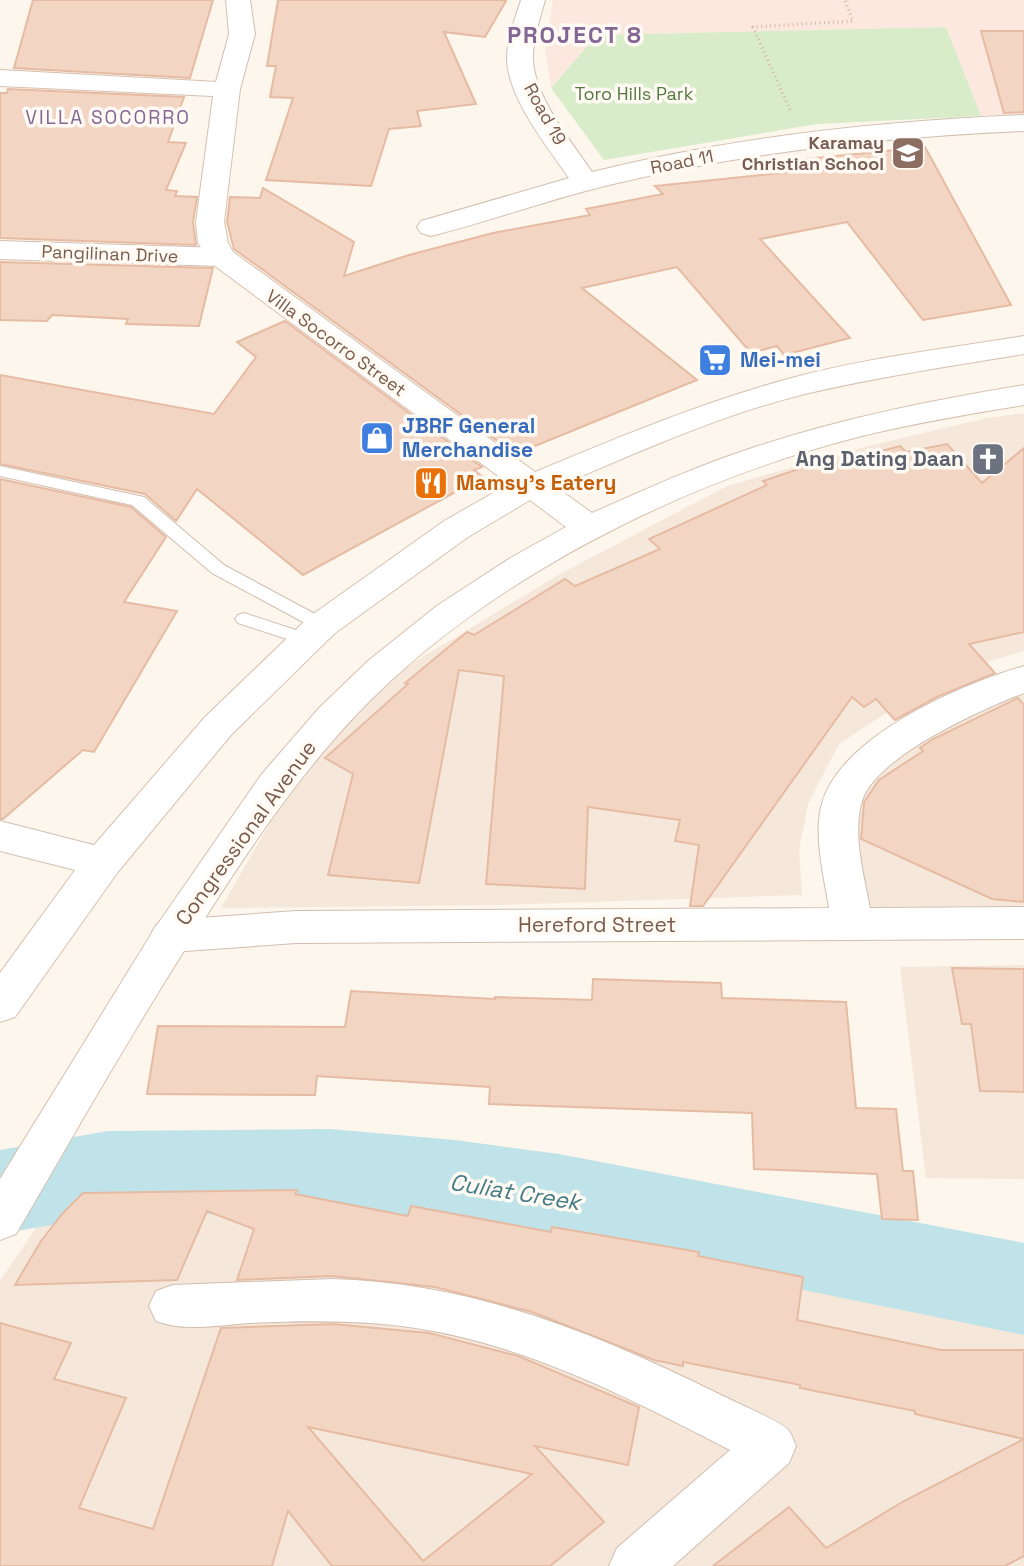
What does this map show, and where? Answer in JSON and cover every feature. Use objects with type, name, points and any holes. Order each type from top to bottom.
[{"type":"street","points":[[221,257],[213,243],[210,222],[227,89],[242,34],[238,0]]},
{"type":"street","name":"Road 19","points":[[533,0],[522,38],[520,65],[527,89],[586,184]]},
{"type":"street","points":[[0,78],[227,89]]},
{"type":"street","name":"Road 11","points":[[430,227],[664,164],[805,142],[981,124],[1024,123]]},
{"type":"street","name":"Pangilinan Drive","points":[[0,250],[221,257]]},
{"type":"street","name":"Villa Socorro Street","points":[[221,257],[590,528]]},
{"type":"street","points":[[0,1005],[103,862],[218,726],[315,632],[456,529],[532,485],[648,436],[795,387],[889,367],[1024,345]]},
{"type":"street","name":"Congressional Avenue","points":[[0,1220],[171,936],[231,845],[284,774],[326,724],[380,670],[446,617],[524,566],[590,528],[694,480],[788,446],[886,419],[1024,396]]},
{"type":"street","points":[[852,924],[838,830],[843,798],[863,767],[923,724],[995,689],[1024,679]]},
{"type":"street","points":[[0,836],[103,862]]},
{"type":"street","name":"Hereford Street","points":[[171,936],[296,927],[1024,923]]},
{"type":"street","points":[[173,1306],[334,1301],[385,1303],[452,1315],[553,1342],[661,1389],[771,1446],[635,1566]]},
{"type":"lane","points":[[0,471],[138,502],[218,569],[315,632]]},
{"type":"lane","points":[[244,619],[315,632]]},
{"type":"path","points":[[805,142],[753,27],[853,21],[845,0]]},
{"type":"shaded area","points":[[553,0],[1024,0],[1024,114],[981,116],[946,27],[597,35],[551,88],[545,48]]},
{"type":"shaded area","points":[[1024,413],[1024,651],[987,662],[906,700],[839,744],[808,804],[799,850],[802,895],[503,905],[221,908],[314,746],[393,675],[558,575],[727,486],[868,446],[987,418]]},
{"type":"shaded area","points":[[1024,677],[1024,906],[855,907],[840,830],[876,765],[953,692]]},
{"type":"shaded area","points":[[1024,965],[1024,1179],[926,1178],[900,967]]},
{"type":"shaded area","points":[[52,1204],[459,1211],[1024,1303],[1024,1566],[0,1566],[0,1281]]},
{"type":"green space","name":"Toro Hills Park","points":[[946,27],[981,116],[817,124],[604,160],[551,88],[597,35]]},
{"type":"building","points":[[33,0],[213,0],[190,78],[14,68]]},
{"type":"building","points":[[278,0],[506,1],[485,37],[444,32],[476,104],[417,111],[421,126],[389,129],[371,186],[266,180],[293,98],[270,97],[276,66],[267,66]]},
{"type":"building","points":[[981,31],[1024,31],[1024,112],[1004,113]]},
{"type":"building","points":[[8,89],[184,97],[168,142],[186,143],[166,190],[177,191],[175,196],[197,197],[193,222],[196,245],[0,238],[0,93],[7,93]]},
{"type":"building","points":[[925,147],[1011,305],[923,320],[847,222],[760,239],[850,338],[784,355],[777,346],[751,353],[677,267],[582,288],[697,380],[515,454],[234,249],[227,222],[230,197],[260,198],[263,188],[354,242],[344,276],[409,255],[493,233],[590,215],[586,209],[663,194],[655,186],[791,172],[785,161]]},
{"type":"building","points":[[0,262],[213,268],[199,326],[126,324],[128,319],[52,315],[47,321],[0,320]]},
{"type":"building","points":[[285,321],[482,467],[474,470],[483,477],[303,575],[197,489],[176,521],[145,494],[0,464],[0,375],[214,414],[256,357],[237,342]]},
{"type":"building","points":[[947,444],[982,483],[1024,448],[1024,632],[969,644],[995,673],[937,697],[895,720],[876,699],[864,707],[852,697],[703,906],[690,906],[699,845],[675,841],[680,820],[588,807],[585,889],[486,884],[504,676],[459,670],[419,883],[328,875],[353,774],[325,758],[408,684],[405,683],[467,632],[474,635],[565,579],[575,586],[660,549],[649,539],[767,485],[763,481],[817,463],[821,467],[900,446],[906,452]]},
{"type":"building","points":[[0,479],[131,507],[166,537],[124,602],[177,611],[94,752],[83,750],[3,819],[0,819]]},
{"type":"building","points":[[1018,698],[1024,705],[1024,902],[992,899],[861,839],[864,802],[879,780],[923,751],[920,748],[933,739]]},
{"type":"building","points":[[952,968],[1024,969],[1024,1092],[980,1091],[971,1024],[962,1024]]},
{"type":"building","points":[[593,979],[721,983],[722,998],[846,1002],[856,1108],[896,1109],[903,1171],[913,1171],[918,1220],[882,1219],[877,1174],[754,1169],[752,1113],[489,1104],[490,1087],[317,1076],[315,1095],[147,1094],[158,1026],[345,1027],[351,991],[495,999],[592,1000]]},
{"type":"building","points":[[297,1190],[295,1194],[408,1216],[411,1206],[551,1232],[552,1227],[699,1252],[698,1256],[803,1277],[797,1320],[941,1350],[1024,1350],[1024,1439],[915,1414],[915,1411],[800,1388],[800,1385],[683,1362],[683,1366],[654,1360],[532,1312],[435,1287],[332,1276],[237,1280],[254,1229],[207,1211],[177,1280],[15,1285],[41,1241],[83,1193]]},
{"type":"building","points":[[0,1323],[71,1343],[54,1379],[126,1398],[79,1508],[153,1529],[221,1328],[333,1324],[429,1333],[518,1356],[639,1407],[628,1465],[535,1446],[604,1522],[550,1566],[332,1566],[288,1511],[272,1566],[0,1566]],"holes":[[[308,1427],[532,1474],[423,1561]]]},
{"type":"building","points":[[1024,1439],[1024,1556],[1005,1566],[713,1566],[789,1507],[826,1548],[904,1501]]},
{"type":"waterway","name":"Culiat Creek","points":[[0,1192],[108,1173],[330,1171],[455,1182],[559,1197],[1024,1289]]},
{"type":"place","name":"Karamay Christian School","points":[[908,153]]},
{"type":"place","name":"Mei-mei","points":[[715,360]]},
{"type":"place","name":"JBRF General Merchandise","points":[[377,438]]},
{"type":"place","name":"Ang Dating Daan","points":[[988,459]]},
{"type":"place","name":"Mamsy's Eatery","points":[[431,483]]},
{"type":"district","name":"PROJECT 8","points":[[575,35]]},
{"type":"district","name":"VILLA SOCORRO","points":[[108,117]]}]
